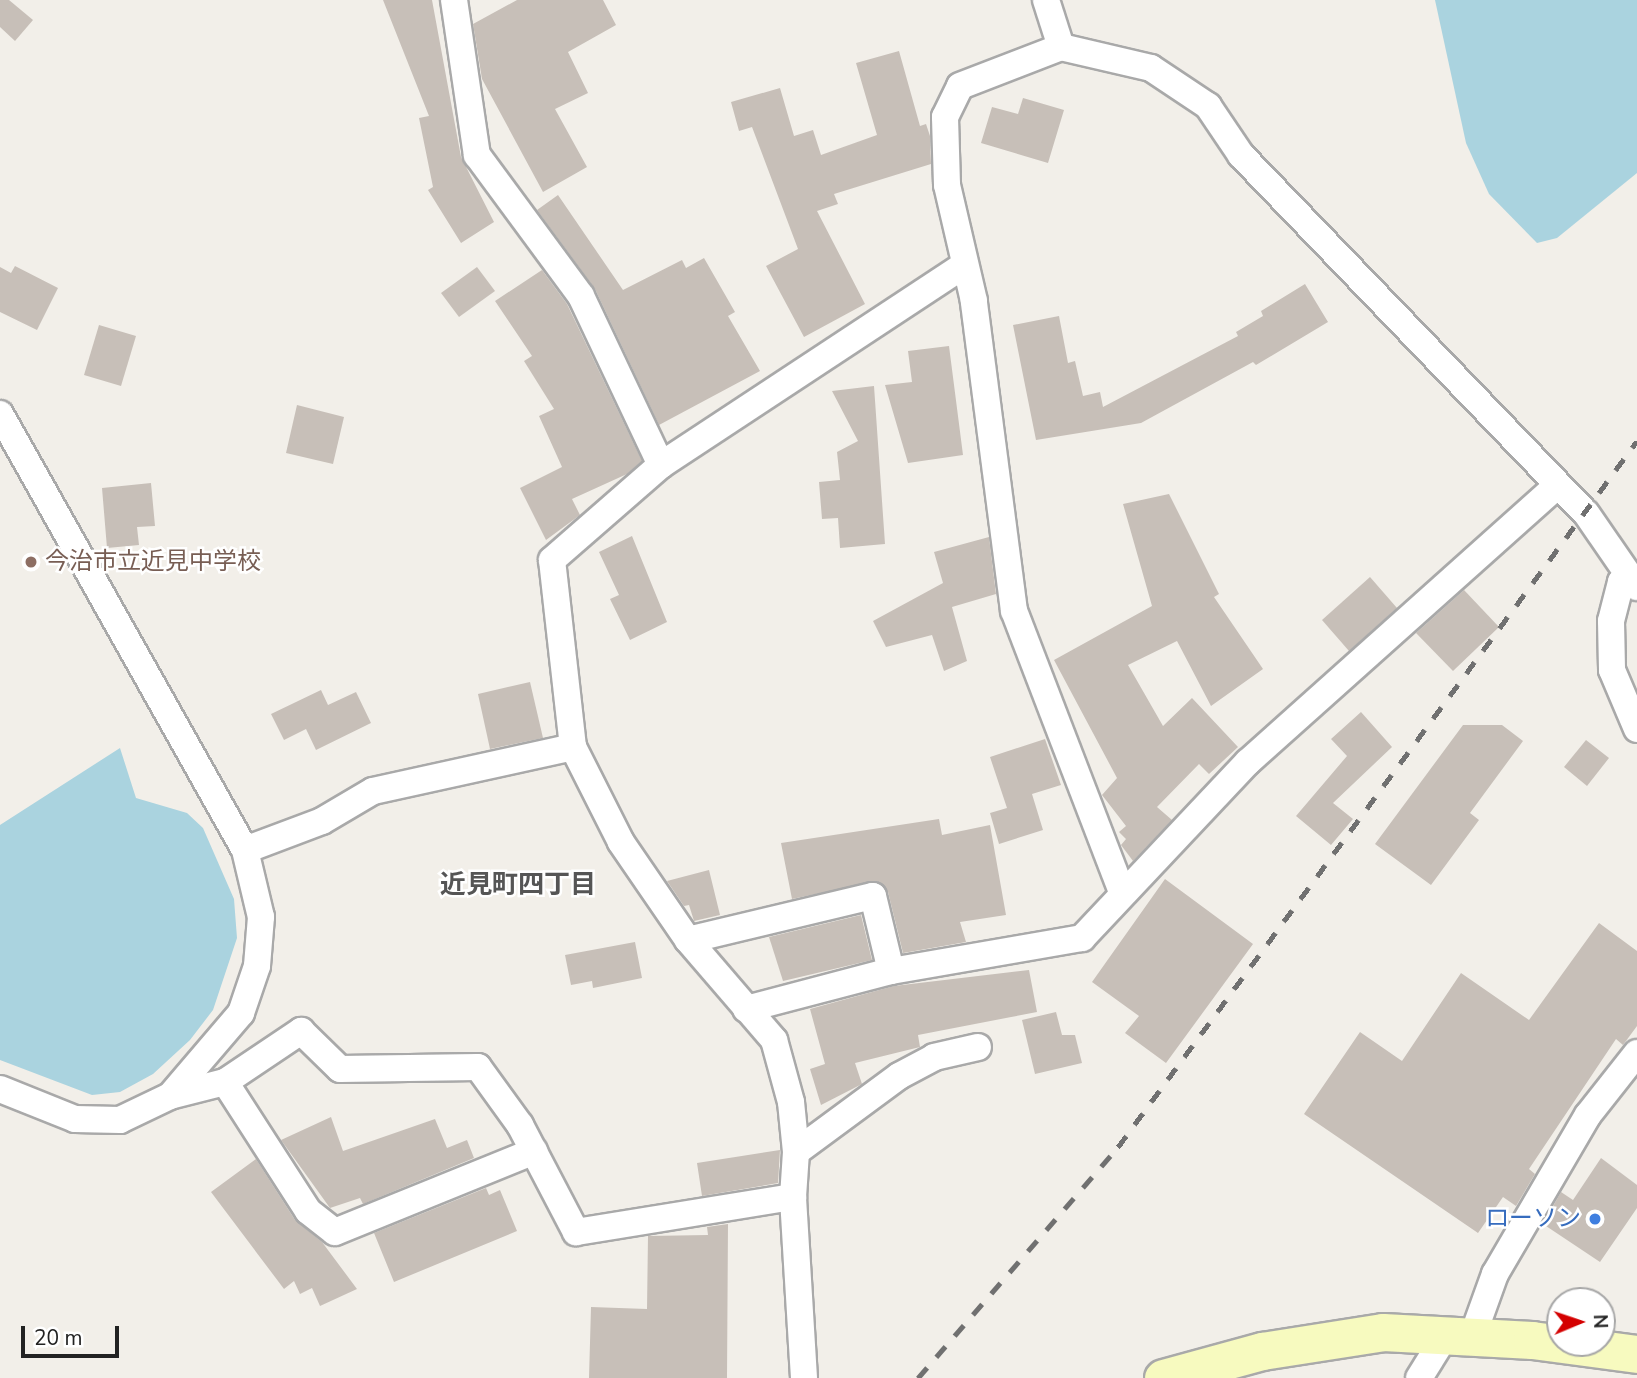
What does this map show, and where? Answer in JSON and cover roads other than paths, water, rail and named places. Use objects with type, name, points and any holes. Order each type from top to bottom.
[{"type":"street","points":[[454,0],[477,155],[581,296],[661,465]]},
{"type":"street","points":[[1046,0],[1061,47]]},
{"type":"street","points":[[1122,892],[1014,611],[974,302],[963,266],[947,185],[945,117],[960,86],[1061,47],[1151,68],[1208,106],[1241,155],[1556,487],[1586,513],[1633,585]]},
{"type":"street","points":[[804,1378],[793,1197],[796,1152],[791,1102],[774,1040],[688,940],[621,842],[573,747],[552,560],[661,465],[963,266]]},
{"type":"street","points":[[0,414],[245,850],[261,917],[257,966],[241,1013],[170,1096]]},
{"type":"street","points":[[746,1009],[891,971],[1082,938],[1122,892],[1248,762],[1556,487]]},
{"type":"street","points":[[1633,585],[1621,582],[1611,621],[1612,670],[1637,729]]},
{"type":"street","points":[[245,850],[322,821],[373,791],[573,747]]},
{"type":"street","points":[[688,940],[873,896],[891,971]]},
{"type":"street","points":[[0,1089],[86,1119],[120,1120],[170,1096],[225,1082],[302,1031],[340,1069],[478,1067],[534,1151],[576,1232],[793,1197]]},
{"type":"street","points":[[796,1152],[899,1076],[934,1057],[978,1047]]},
{"type":"street","points":[[1419,1378],[1460,1334],[1588,1115],[1637,1054]]},
{"type":"street","points":[[225,1082],[308,1211],[335,1232],[534,1151]]},
{"type":"street","points":[[1163,1378],[1318,1340],[1460,1334],[1637,1354]]},
{"type":"water","points":[[1435,0],[1637,0],[1637,173],[1557,238],[1537,243],[1489,194],[1466,143]]},
{"type":"water","points":[[120,748],[136,798],[187,813],[203,828],[234,899],[237,938],[213,1010],[190,1040],[153,1074],[120,1092],[92,1095],[0,1060],[0,825]]},
{"type":"railway","points":[[918,1378],[1118,1147],[1637,441]]},
{"type":"place","name":"今治市立近見中学校","points":[[31,562]]},
{"type":"place","name":"ローソン","points":[[1595,1219]]},
{"type":"district","name":"近見町四丁目","points":[[518,885]]}]
